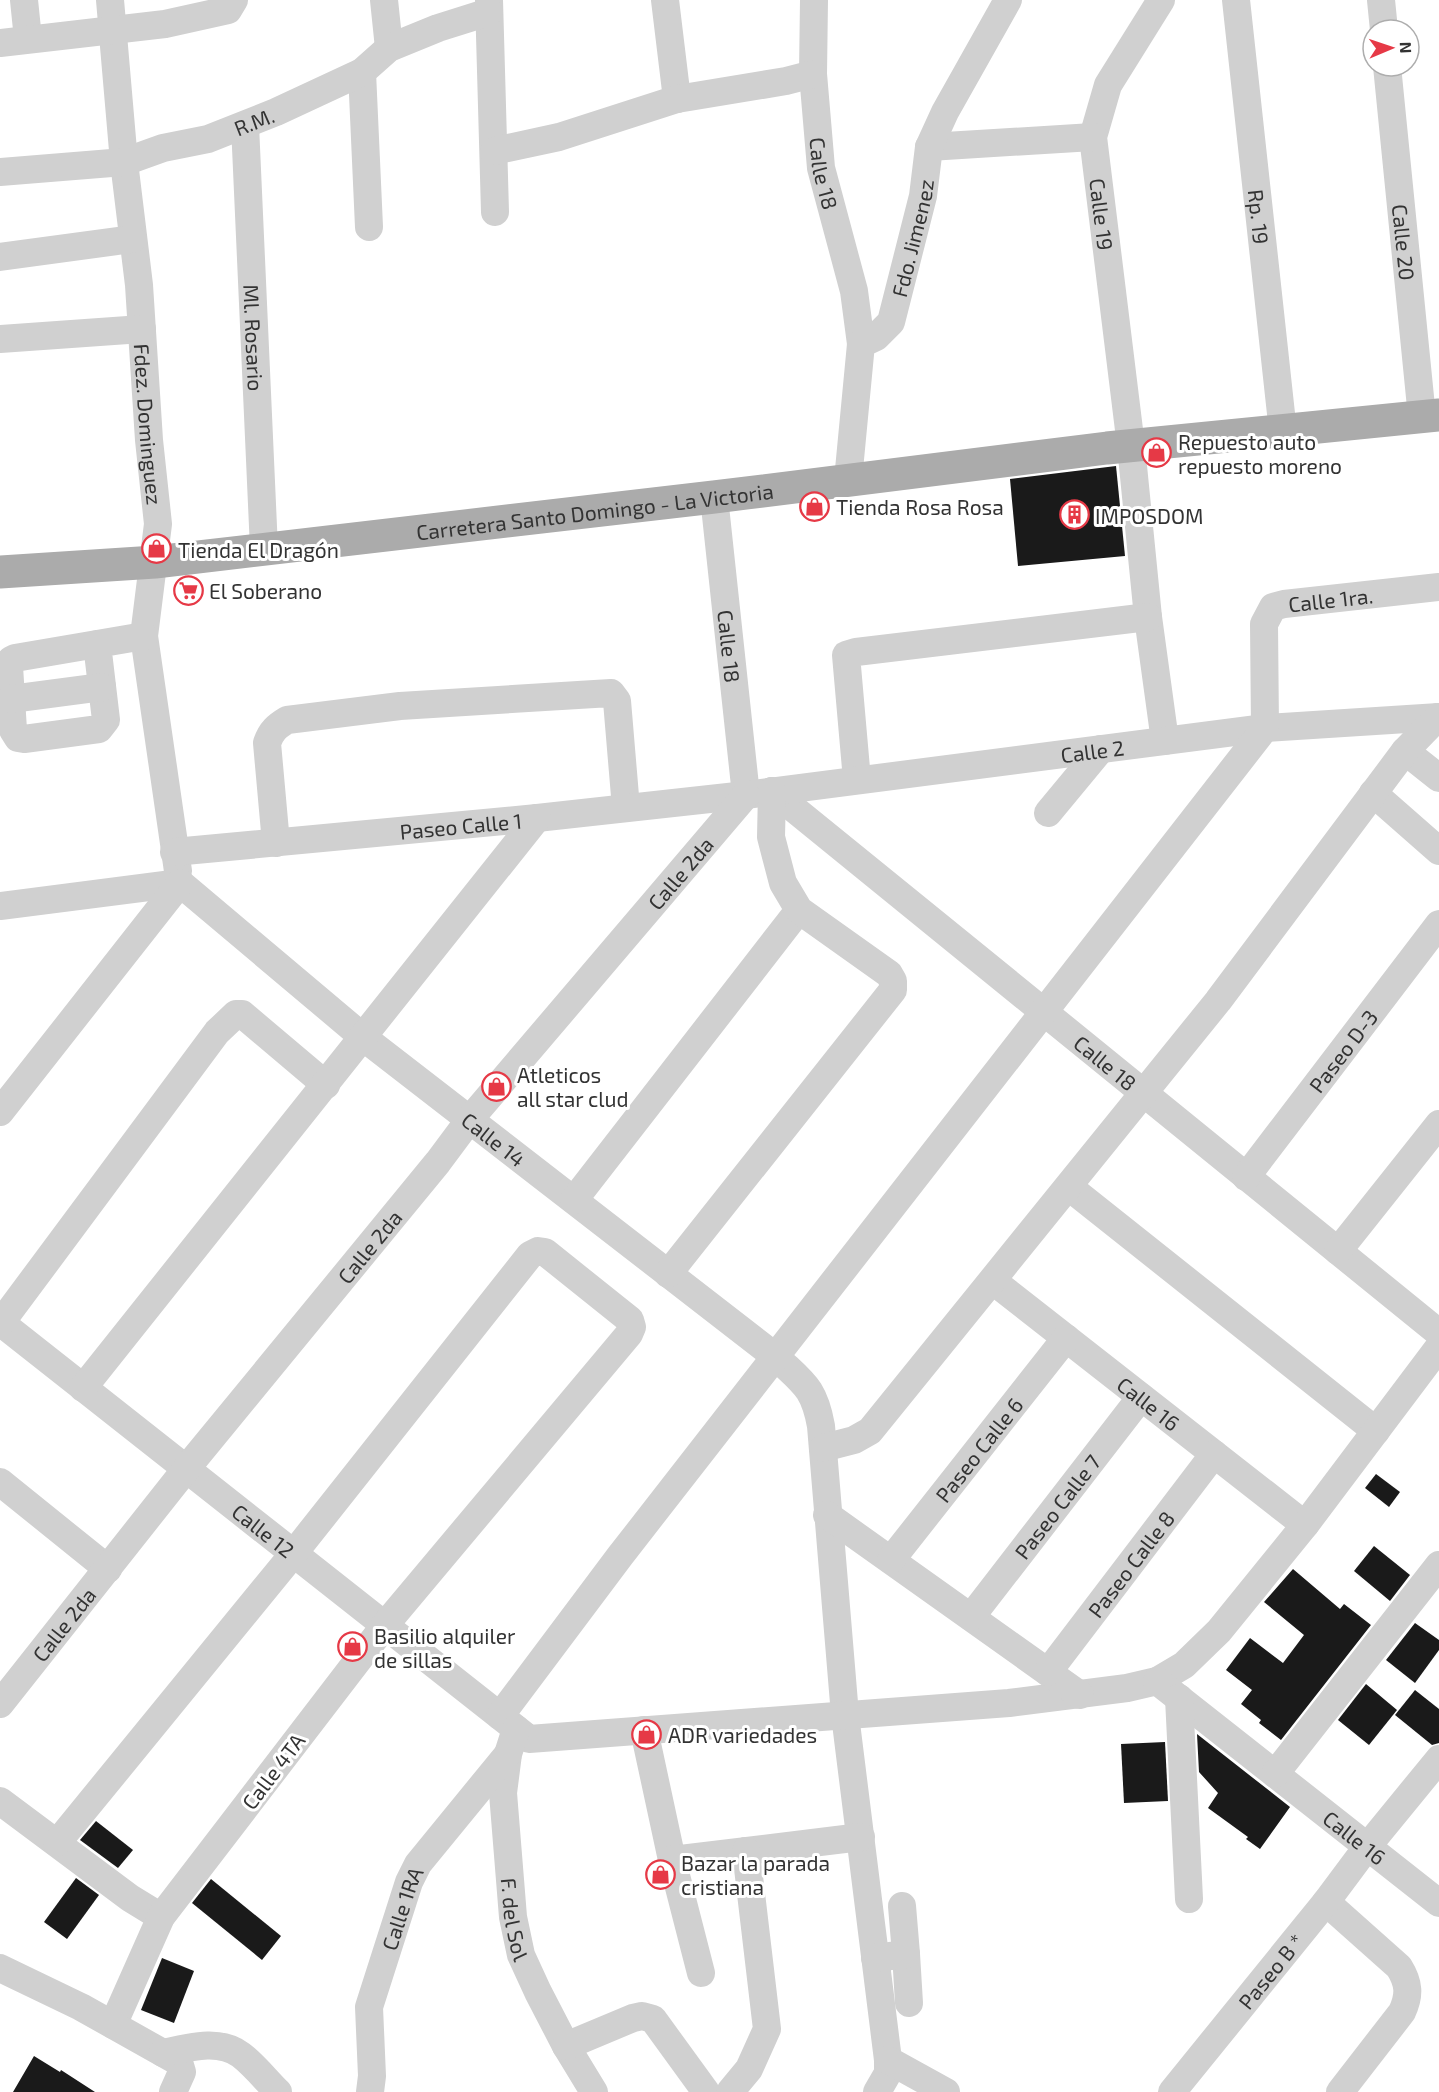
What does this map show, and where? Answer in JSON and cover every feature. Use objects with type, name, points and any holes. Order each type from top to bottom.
[{"type":"main road","name":"Carretera Santo Domingo - La Victoria","points":[[0,572],[155,562],[1131,446],[1431,416]]},
{"type":"street","points":[[24,0],[28,39]]},
{"type":"street","name":"Fdez. Dominguez","points":[[110,0],[124,162],[139,285],[149,440],[158,524],[144,636],[180,883]]},
{"type":"street","points":[[0,43],[165,24],[228,10],[234,0]]},
{"type":"street","points":[[384,0],[389,48]]},
{"type":"street","points":[[665,0],[676,99]]},
{"type":"street","name":"Calle 18","points":[[814,0],[813,74],[821,168],[854,291],[861,344]]},
{"type":"street","name":"Fdo. Jimenez","points":[[861,344],[876,337],[891,322],[923,196],[929,147],[945,112],[1008,0]]},
{"type":"street","name":"Calle 19","points":[[1161,0],[1108,85],[1093,137],[1131,446],[1148,617],[1165,741]]},
{"type":"street","name":"Rp. 19","points":[[1236,0],[1283,432]]},
{"type":"street","points":[[1381,0],[1383,18]]},
{"type":"street","points":[[489,6],[495,212]]},
{"type":"street","name":"R.M.","points":[[0,172],[124,162],[163,148],[208,139],[245,125],[362,72],[389,48],[489,6]]},
{"type":"street","points":[[362,72],[369,228]]},
{"type":"street","points":[[494,152],[559,137],[676,99],[786,81],[813,74]]},
{"type":"street","name":"Calle 20","points":[[1389,78],[1431,416]]},
{"type":"street","name":"Ml. Rosario","points":[[245,125],[264,549]]},
{"type":"street","points":[[929,147],[1093,137]]},
{"type":"street","points":[[0,257],[132,239]]},
{"type":"street","points":[[0,339],[142,329]]},
{"type":"street","points":[[848,480],[861,344]]},
{"type":"street","name":"Calle 18","points":[[714,497],[759,793],[1044,1012],[1439,1333]]},
{"type":"street","name":"Calle 1ra.","points":[[1265,728],[1264,624],[1273,607],[1439,587]]},
{"type":"street","points":[[857,780],[846,655],[867,650],[1148,617]]},
{"type":"street","points":[[97,644],[106,720],[99,729],[18,738],[13,730],[9,666],[11,660],[97,644],[144,636]]},
{"type":"street","points":[[11,699],[102,687]]},
{"type":"street","points":[[276,843],[267,743],[277,726],[287,720],[400,706],[611,693],[617,701],[626,808]]},
{"type":"street","points":[[877,2092],[888,2073],[888,2060],[845,1715],[823,1448],[854,1440],[870,1431],[1218,1001],[1405,751],[1438,717]]},
{"type":"street","name":"Calle 2","points":[[759,793],[1265,728],[1438,717]]},
{"type":"street","name":"Calle 1RA","points":[[370,2092],[372,2076],[369,2007],[409,1882],[418,1864],[513,1734],[620,1556],[1265,728]]},
{"type":"street","points":[[1048,813],[1101,749]]},
{"type":"street","points":[[1405,751],[1439,778]]},
{"type":"street","points":[[668,1274],[893,990],[893,981],[889,974],[799,910],[783,883],[759,793]]},
{"type":"street","name":"Paseo Calle 1","points":[[174,852],[537,818],[759,793]]},
{"type":"street","name":"Calle 2da","points":[[0,1704],[186,1469],[438,1162],[470,1119],[759,793]]},
{"type":"street","points":[[1373,793],[1439,851]]},
{"type":"street","points":[[83,1388],[537,818]]},
{"type":"street","points":[[0,906],[180,883]]},
{"type":"street","points":[[0,1112],[180,883]]},
{"type":"street","name":"Calle 14","points":[[180,883],[364,1038],[776,1357],[810,1390],[818,1407],[823,1448]]},
{"type":"street","points":[[574,1200],[799,910]]},
{"type":"street","name":"Paseo D-3","points":[[1246,1177],[1439,924]]},
{"type":"street","points":[[0,1323],[217,1032],[236,1014],[242,1014],[326,1085]]},
{"type":"street","points":[[1338,1251],[1439,1124]]},
{"type":"street","points":[[1068,1187],[1376,1431]]},
{"type":"street","name":"Calle 4TA","points":[[113,2025],[161,1917],[385,1625],[629,1334],[632,1327],[630,1320],[545,1252],[538,1251],[530,1255],[294,1553]]},
{"type":"street","name":"Calle 16","points":[[993,1281],[1305,1525]]},
{"type":"street","name":"Calle 12","points":[[0,1323],[385,1625],[513,1734]]},
{"type":"street","name":"Paseo Calle 6","points":[[891,1560],[1066,1338]]},
{"type":"street","points":[[1189,1899],[1168,1690],[1184,1665],[1219,1631],[1305,1525],[1439,1347]]},
{"type":"street","name":"Paseo Calle 7","points":[[971,1617],[1141,1397]]},
{"type":"street","name":"Paseo Calle 8","points":[[1048,1672],[1214,1454]]},
{"type":"street","points":[[5,1496],[108,1569]]},
{"type":"street","points":[[827,1515],[1080,1695]]},
{"type":"street","points":[[57,1843],[294,1553]]},
{"type":"street","points":[[1275,1774],[1439,1564]]},
{"type":"street","points":[[513,1734],[644,1730],[1009,1703],[1127,1688],[1168,1690]]},
{"type":"street","name":"Calle 16","points":[[1168,1690],[1439,1903]]},
{"type":"street","points":[[644,1730],[672,1860],[700,1973]]},
{"type":"street","name":"F. del Sol","points":[[513,1734],[503,1793],[513,1917],[521,1954],[566,2046],[594,2092]]},
{"type":"street","name":"Paseo B *","points":[[1172,2092],[1439,1759]]},
{"type":"street","points":[[0,1801],[130,1898],[161,1917]]},
{"type":"street","points":[[672,1860],[861,1837]]},
{"type":"street","points":[[730,2092],[748,2069],[767,2029],[746,1851]]},
{"type":"street","points":[[1326,1902],[1399,1967],[1406,1978],[1408,1989],[1407,2000],[1401,2012],[1340,2092]]},
{"type":"street","points":[[902,1906],[909,2003]]},
{"type":"street","points":[[875,1958],[906,1954]]},
{"type":"street","points":[[0,1968],[81,2007],[171,2058],[182,2072],[173,2092]]},
{"type":"street","points":[[566,2046],[633,2018],[642,2016],[653,2019],[706,2092]]},
{"type":"street","points":[[171,2058],[199,2046],[225,2047],[240,2054],[278,2092]]},
{"type":"street","points":[[888,2060],[946,2092]]},
{"type":"building","name":"IMPOSDOM","points":[[1116,466],[1125,556],[1018,566],[1010,479]]},
{"type":"building","points":[[1376,1474],[1400,1492],[1389,1507],[1365,1488]]},
{"type":"building","points":[[1374,1546],[1410,1575],[1390,1601],[1354,1571]]},
{"type":"building","points":[[1293,1569],[1340,1609],[1344,1604],[1371,1625],[1281,1740],[1259,1723],[1261,1720],[1241,1704],[1252,1690],[1226,1670],[1250,1638],[1283,1663],[1304,1635],[1264,1602]]},
{"type":"building","points":[[1415,1623],[1439,1640],[1439,1650],[1415,1683],[1386,1660]]},
{"type":"building","points":[[1366,1684],[1397,1710],[1369,1745],[1338,1720]]},
{"type":"building","points":[[1415,1690],[1439,1709],[1439,1743],[1432,1745],[1395,1715]]},
{"type":"building","points":[[1197,1734],[1290,1807],[1260,1849],[1246,1839],[1248,1837],[1208,1808],[1218,1793],[1199,1772]]},
{"type":"building","points":[[1165,1742],[1168,1801],[1124,1803],[1121,1744]]},
{"type":"building","points":[[96,1821],[133,1850],[118,1868],[80,1840]]},
{"type":"building","points":[[76,1878],[99,1895],[67,1939],[44,1922]]},
{"type":"building","points":[[211,1879],[281,1936],[262,1960],[192,1903]]},
{"type":"building","points":[[162,1958],[194,1971],[174,2023],[141,2010]]},
{"type":"building","points":[[34,2056],[60,2072],[61,2070],[95,2092],[13,2092]]},
{"type":"place","name":"Repuesto auto repuesto moreno","points":[[1157,453]]},
{"type":"place","name":"Tienda Rosa Rosa","points":[[815,506]]},
{"type":"place","name":"IMPOSDOM","points":[[1074,515]]},
{"type":"place","name":"Tienda El Dragón","points":[[157,549]]},
{"type":"place","name":"El Soberano","points":[[188,590]]},
{"type":"place","name":"Atleticos all star clud","points":[[496,1086]]},
{"type":"place","name":"Basilio alquiler de sillas","points":[[353,1647]]},
{"type":"place","name":"ADR variedades","points":[[647,1734]]},
{"type":"place","name":"Bazar la parada cristiana","points":[[660,1874]]}]
